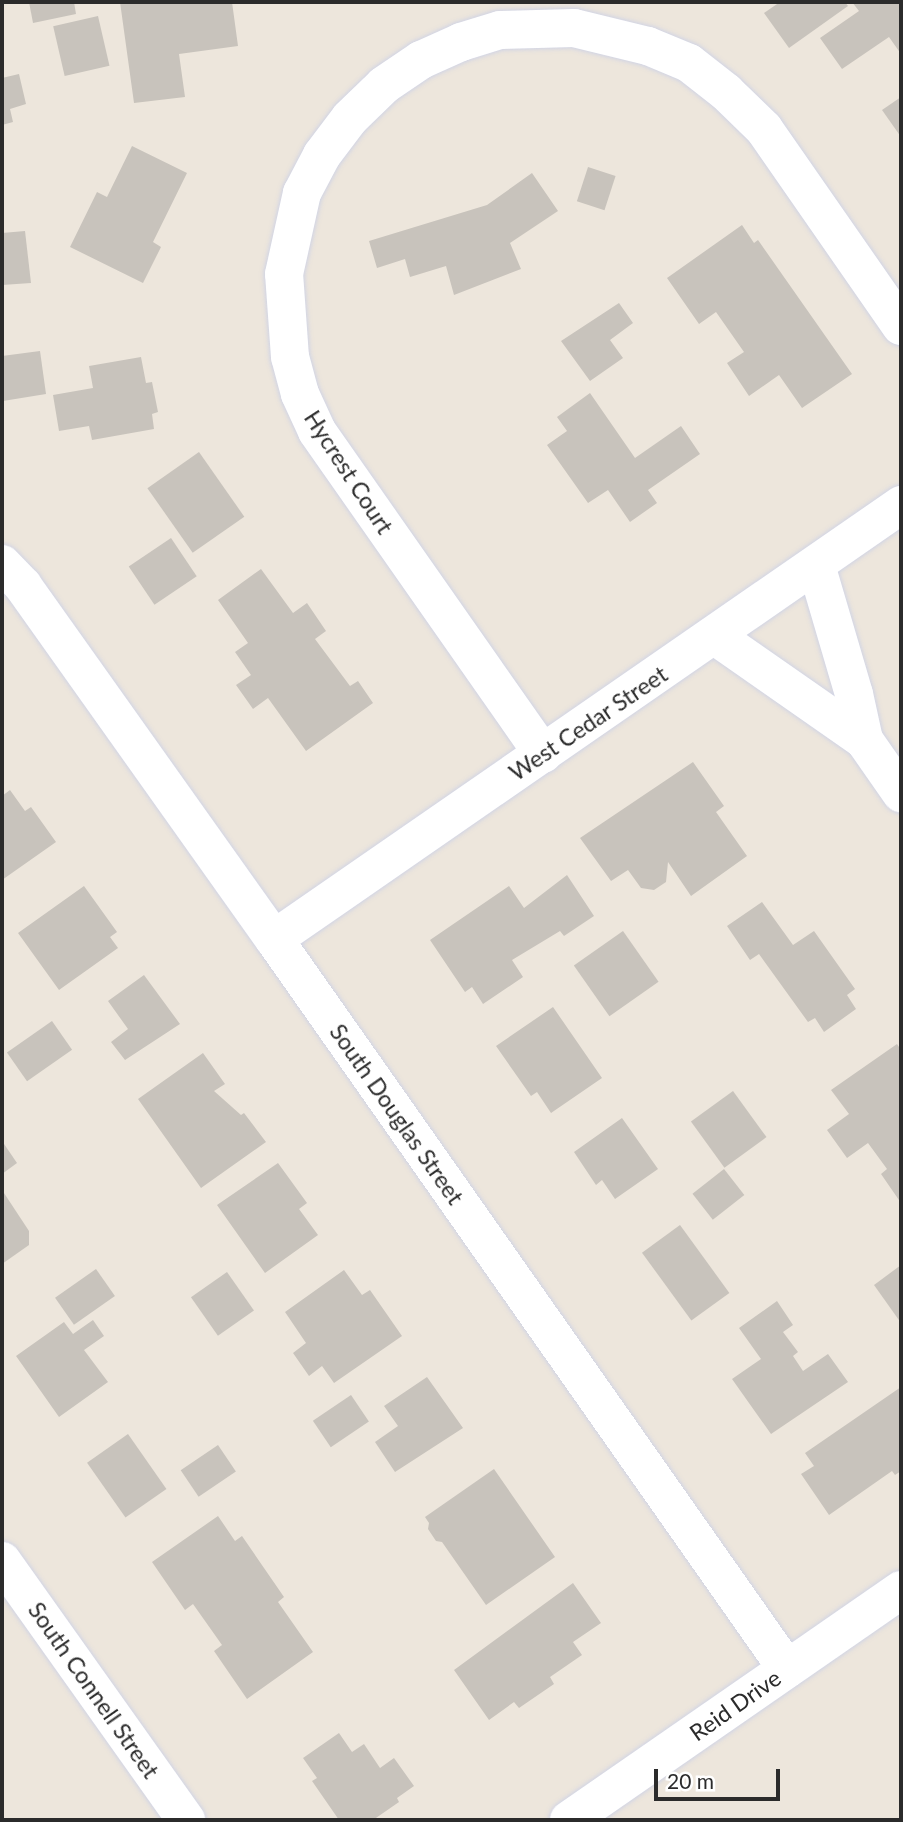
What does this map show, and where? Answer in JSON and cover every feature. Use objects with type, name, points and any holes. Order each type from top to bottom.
[{"type":"street","name":"Hycrest Court","points":[[543,754],[317,430],[300,394],[290,357],[284,274],[302,193],[322,155],[350,118],[384,85],[421,60],[461,42],[500,30],[575,29],[648,46],[689,63],[726,92],[764,130],[901,326]]},
{"type":"street","name":"West Cedar Street","points":[[274,939],[901,505]]},
{"type":"street","name":"South Douglas Street","points":[[2,564],[23,586],[274,939],[787,1669]]},
{"type":"street","points":[[816,565],[854,694],[864,740]]},
{"type":"street","points":[[715,636],[864,740],[901,793]]},
{"type":"street","name":"South Connell Street","points":[[2,1561],[186,1820]]},
{"type":"street","name":"Reid Drive","points":[[569,1820],[901,1590]]},
{"type":"building","points":[[29,2],[74,2],[76,14],[33,23]]},
{"type":"building","points":[[120,2],[232,2],[238,46],[179,54],[185,97],[134,103]]},
{"type":"building","points":[[780,2],[845,2],[848,6],[789,48],[764,13]]},
{"type":"building","points":[[852,2],[901,2],[901,54],[889,37],[842,69],[820,38],[859,11]]},
{"type":"building","points":[[98,16],[109,66],[65,76],[53,26]]},
{"type":"building","points":[[19,74],[26,104],[10,109],[13,122],[2,125],[2,78]]},
{"type":"building","points":[[901,97],[901,137],[882,110]]},
{"type":"building","points":[[132,146],[187,173],[153,242],[161,247],[143,283],[70,247],[97,192],[107,197]]},
{"type":"building","points":[[588,167],[616,176],[604,210],[577,201]]},
{"type":"building","points":[[532,173],[558,211],[510,243],[521,269],[454,295],[446,266],[410,277],[405,259],[377,268],[369,241],[487,205]]},
{"type":"building","points":[[742,225],[754,243],[758,240],[852,374],[802,408],[779,375],[749,396],[727,363],[744,352],[716,312],[699,324],[667,278]]},
{"type":"building","points":[[25,231],[31,283],[2,285],[2,233]]},
{"type":"building","points":[[619,303],[633,323],[610,340],[623,358],[590,381],[561,341]]},
{"type":"building","points":[[40,351],[46,394],[3,401],[2,356]]},
{"type":"building","points":[[141,357],[146,383],[152,382],[158,412],[152,414],[154,429],[92,440],[89,426],[59,431],[53,395],[93,388],[89,366]]},
{"type":"building","points":[[590,393],[635,458],[681,426],[700,454],[648,490],[657,503],[630,522],[608,490],[588,503],[547,445],[567,431],[557,417]]},
{"type":"building","points":[[199,452],[244,517],[193,553],[147,488]]},
{"type":"building","points":[[171,538],[197,576],[154,605],[129,567]]},
{"type":"building","points":[[261,569],[293,613],[307,603],[326,631],[315,639],[350,686],[358,681],[373,703],[306,751],[268,698],[253,709],[236,685],[251,675],[235,652],[248,643],[218,600]]},
{"type":"building","points":[[693,762],[724,806],[716,812],[747,856],[691,896],[668,862],[666,882],[654,890],[641,888],[628,870],[611,881],[580,838]]},
{"type":"building","points":[[10,790],[25,811],[31,807],[56,842],[2,880],[2,796]]},
{"type":"building","points":[[567,875],[594,916],[564,936],[560,931],[512,960],[523,977],[483,1004],[472,987],[465,992],[430,940],[509,886],[524,908]]},
{"type":"building","points":[[84,886],[117,932],[110,937],[118,948],[59,990],[18,933]]},
{"type":"building","points":[[762,902],[793,945],[814,931],[855,989],[847,995],[856,1009],[824,1032],[815,1018],[808,1022],[759,954],[750,960],[727,926]]},
{"type":"building","points":[[623,931],[659,982],[609,1016],[574,965]]},
{"type":"building","points":[[144,975],[180,1024],[125,1060],[111,1042],[128,1029],[108,1001]]},
{"type":"building","points":[[553,1007],[602,1078],[551,1113],[537,1092],[531,1096],[496,1046]]},
{"type":"building","points":[[52,1021],[72,1050],[27,1081],[7,1053]]},
{"type":"building","points":[[897,1044],[901,1050],[901,1203],[881,1174],[887,1169],[868,1143],[847,1158],[827,1130],[849,1114],[831,1090]]},
{"type":"building","points":[[203,1053],[225,1084],[214,1091],[241,1115],[244,1113],[266,1142],[201,1188],[138,1099]]},
{"type":"building","points":[[733,1091],[767,1137],[724,1168],[691,1122]]},
{"type":"building","points":[[622,1118],[658,1169],[615,1199],[602,1180],[596,1185],[574,1152]]},
{"type":"building","points":[[2,1141],[17,1163],[2,1174]]},
{"type":"building","points":[[278,1163],[307,1203],[299,1209],[318,1235],[265,1273],[217,1205]]},
{"type":"building","points":[[724,1169],[744,1195],[713,1220],[692,1194]]},
{"type":"building","points":[[2,1190],[29,1231],[29,1245],[2,1264]]},
{"type":"building","points":[[680,1225],[729,1293],[691,1321],[642,1253]]},
{"type":"building","points":[[901,1265],[901,1323],[874,1285]]},
{"type":"building","points":[[96,1269],[115,1296],[74,1325],[55,1298]]},
{"type":"building","points":[[344,1270],[362,1295],[370,1290],[402,1336],[334,1383],[322,1366],[309,1376],[293,1353],[306,1343],[285,1312]]},
{"type":"building","points":[[227,1272],[254,1311],[218,1336],[191,1297]]},
{"type":"building","points":[[777,1301],[793,1325],[783,1332],[798,1352],[793,1356],[803,1371],[828,1354],[848,1382],[771,1434],[732,1379],[761,1359],[739,1328]]},
{"type":"building","points":[[93,1320],[104,1336],[84,1350],[108,1382],[59,1417],[16,1356],[64,1322],[73,1334]]},
{"type":"building","points":[[427,1377],[463,1428],[395,1472],[375,1442],[398,1426],[384,1406]]},
{"type":"building","points":[[901,1387],[901,1471],[895,1475],[892,1471],[829,1515],[801,1474],[814,1466],[805,1453]]},
{"type":"building","points":[[351,1395],[369,1422],[331,1447],[313,1421]]},
{"type":"building","points":[[128,1434],[166,1489],[125,1518],[87,1463]]},
{"type":"building","points":[[218,1445],[236,1472],[199,1497],[181,1470]]},
{"type":"building","points":[[494,1469],[555,1557],[486,1605],[442,1542],[436,1541],[428,1529],[429,1523],[425,1517]]},
{"type":"building","points":[[218,1516],[235,1541],[242,1536],[284,1597],[278,1602],[313,1652],[247,1699],[214,1651],[222,1645],[193,1604],[185,1610],[152,1562]]},
{"type":"building","points":[[573,1583],[601,1623],[573,1642],[582,1655],[550,1677],[554,1684],[519,1708],[514,1702],[489,1720],[454,1670]]},
{"type":"building","points":[[339,1733],[352,1752],[364,1744],[380,1768],[394,1758],[414,1786],[397,1798],[399,1802],[373,1820],[339,1820],[312,1781],[317,1778],[303,1758]]}]
